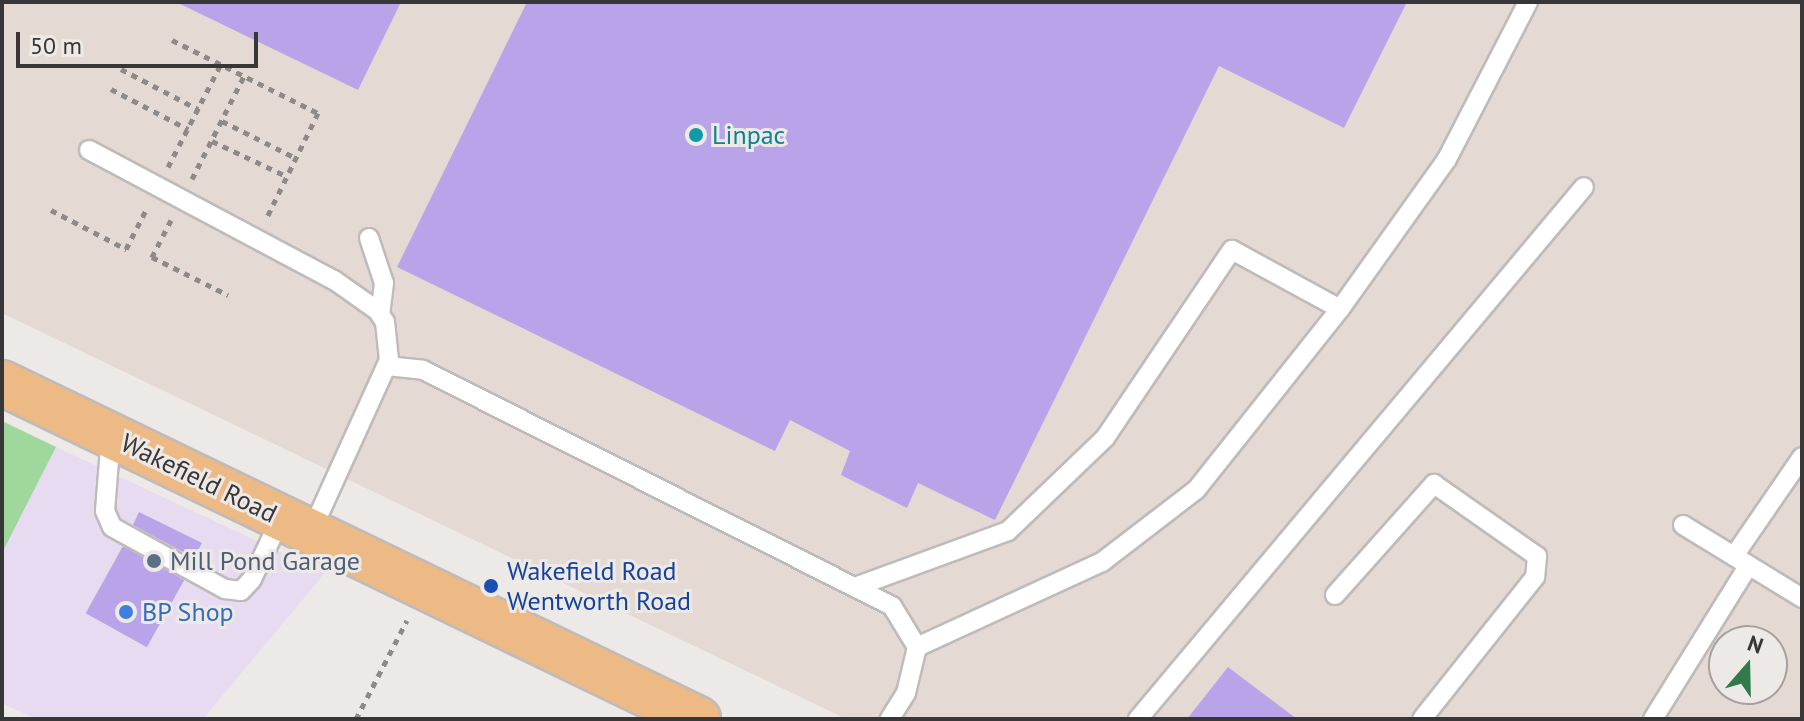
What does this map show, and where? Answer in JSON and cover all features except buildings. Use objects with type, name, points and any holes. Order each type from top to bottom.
[{"type":"main road","name":"Wakefield Road","points":[[2,383],[698,719]]},
{"type":"lane","points":[[917,647],[1102,562],[1196,490],[1340,309],[1447,159],[1528,2]]},
{"type":"lane","points":[[89,150],[257,236],[353,293],[380,315],[389,335],[387,366],[296,525],[241,591],[225,589],[112,527],[105,511],[111,436]]},
{"type":"lane","points":[[1138,719],[1584,187]]},
{"type":"lane","points":[[369,238],[384,283],[380,315]]},
{"type":"lane","points":[[855,587],[1008,531],[1105,438],[1232,250],[1340,309]]},
{"type":"lane","points":[[387,366],[423,370],[892,606],[917,647],[906,693],[890,719]]},
{"type":"lane","points":[[1653,719],[1802,457]]},
{"type":"lane","points":[[1335,595],[1434,484],[1537,556],[1535,577],[1422,719]]},
{"type":"lane","points":[[1683,525],[1802,598]]},
{"type":"path","points":[[172,40],[318,113],[257,236]]},
{"type":"path","points":[[121,69],[198,109]]},
{"type":"path","points":[[228,295],[152,257],[244,76]]},
{"type":"path","points":[[111,89],[188,129]]},
{"type":"path","points":[[222,121],[296,158]]},
{"type":"path","points":[[212,141],[287,177]]},
{"type":"path","points":[[356,719],[424,587]]},
{"type":"shaded area","points":[[2,2],[1802,2],[1802,719],[846,719],[2,313]]},
{"type":"shaded area","points":[[56,447],[325,573],[203,719],[36,719],[2,703],[2,553]]},
{"type":"green space","points":[[2,421],[56,447],[2,553]]},
{"type":"place","name":"Linpac","points":[[696,135]]},
{"type":"place","name":"Mill Pond Garage","points":[[154,561]]},
{"type":"place","name":"Wakefield Road Wentworth Road","points":[[491,586]]},
{"type":"place","name":"BP Shop","points":[[126,612]]}]
